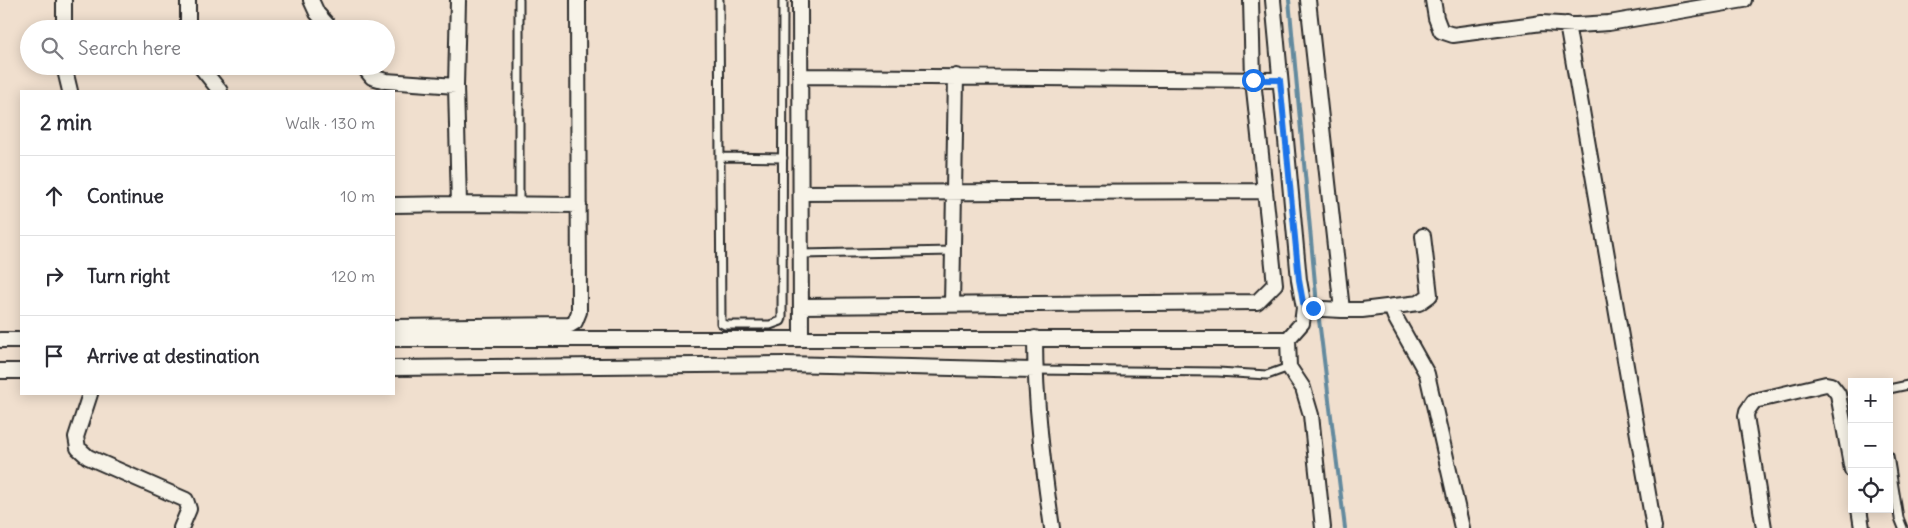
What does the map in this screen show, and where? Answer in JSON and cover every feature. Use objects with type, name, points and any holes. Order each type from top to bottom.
[{"type":"street","points":[[64,0],[64,20]]},
{"type":"street","points":[[188,0],[188,20]]},
{"type":"street","points":[[311,0],[317,13],[323,20]]},
{"type":"street","points":[[458,0],[456,86],[459,204]]},
{"type":"street","points":[[395,339],[548,332],[575,322],[579,312],[578,0]]},
{"type":"street","points":[[800,0],[801,337]]},
{"type":"street","points":[[801,306],[1257,302],[1275,284],[1253,80],[1251,0]]},
{"type":"street","points":[[1272,0],[1299,280],[1308,308],[1302,323],[1288,339],[1289,367],[1303,388],[1311,416],[1323,528]]},
{"type":"street","points":[[1308,0],[1336,309]]},
{"type":"street","points":[[1433,0],[1437,24],[1446,34],[1542,23],[1609,23],[1744,0]]},
{"type":"street","points":[[1567,24],[1654,528]]},
{"type":"street","points":[[66,75],[70,90]]},
{"type":"street","points":[[207,75],[219,90]]},
{"type":"street","points":[[370,75],[386,82],[456,86]]},
{"type":"street","points":[[800,76],[1280,80]]},
{"type":"street","points":[[952,305],[956,76]]},
{"type":"street","points":[[800,193],[1265,190]]},
{"type":"street","points":[[395,205],[578,205]]},
{"type":"street","points":[[1308,308],[1362,310],[1419,303],[1430,295],[1423,236]]},
{"type":"street","points":[[1392,306],[1395,317],[1427,374],[1462,528]]},
{"type":"street","points":[[395,327],[801,337],[1288,339]]},
{"type":"street","points":[[1035,338],[1035,370],[1042,453],[1052,528]]},
{"type":"street","points":[[0,340],[20,340]]},
{"type":"street","points":[[395,368],[785,364],[1035,370]]},
{"type":"street","points":[[0,371],[20,371]]},
{"type":"street","points":[[1764,528],[1746,416],[1754,401],[1826,384],[1831,385],[1838,394],[1852,468]]},
{"type":"street","points":[[90,395],[76,437],[78,448],[88,457],[186,500],[189,509],[181,528]]},
{"type":"street","points":[[1860,513],[1862,528]]},
{"type":"lane","points":[[519,0],[519,205]]},
{"type":"lane","points":[[719,0],[722,323],[725,325],[770,325],[781,322],[782,318],[783,0]]},
{"type":"lane","points":[[720,157],[783,158]]},
{"type":"lane","points":[[801,254],[953,251]]},
{"type":"lane","points":[[1035,370],[1218,372],[1267,375],[1289,367]]},
{"type":"lane","points":[[1893,387],[1908,385]]},
{"type":"lane","points":[[1891,468],[1899,518],[1903,528]]},
{"type":"waterway","points":[[1289,0],[1317,305]]},
{"type":"waterway","points":[[1318,312],[1345,528]]},
{"type":"route","points":[[1253,80],[1280,80],[1299,280],[1304,308],[1313,308]]}]
